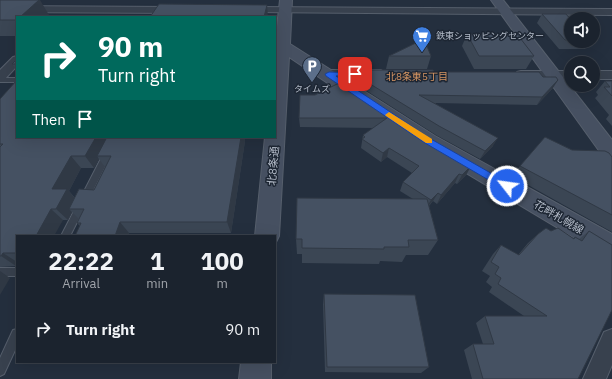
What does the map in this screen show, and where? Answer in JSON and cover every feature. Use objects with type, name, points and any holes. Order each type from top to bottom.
[{"type":"street","points":[[264,0],[269,6],[501,6],[612,12]]},
{"type":"street","points":[[235,10],[286,5]]},
{"type":"street","name":"北8条通","points":[[276,110],[281,40],[286,5]]},
{"type":"street","points":[[501,6],[612,154]]},
{"type":"street","points":[[0,9],[157,13],[182,10]]},
{"type":"street","points":[[58,16],[64,10]]},
{"type":"street","name":"花畔札幌線","points":[[281,40],[428,141],[612,247]]},
{"type":"street","points":[[0,77],[16,60]]},
{"type":"street","points":[[329,74],[394,74]]},
{"type":"street","points":[[510,75],[564,75]]},
{"type":"street","points":[[600,75],[612,76]]},
{"type":"street","name":"北8条通","points":[[267,235],[274,138]]},
{"type":"street","points":[[594,379],[612,340]]},
{"type":"street","points":[[255,379],[256,363]]},
{"type":"lane","points":[[0,80],[16,80]]},
{"type":"lane","points":[[66,235],[115,138]]},
{"type":"lane","points":[[0,272],[16,272]]},
{"type":"lane","points":[[0,370],[16,336]]},
{"type":"building","points":[[0,0],[39,0],[21,16],[16,16],[16,20],[0,20]]},
{"type":"building","points":[[159,4],[267,5],[264,16],[151,16]]},
{"type":"building","points":[[542,14],[564,14],[564,39]]},
{"type":"building","points":[[467,34],[517,34],[534,56],[479,56]]},
{"type":"building","points":[[424,39],[431,56],[389,56]]},
{"type":"building","points":[[370,70],[433,70],[434,72],[539,72],[543,77],[556,77],[558,80],[542,97],[419,95],[498,138],[485,151],[439,126],[357,76]]},
{"type":"building","points":[[16,81],[16,138],[95,138],[85,156],[71,156],[52,189],[67,189],[56,209],[51,209],[37,235],[16,235],[16,253],[3,253],[1,256],[0,147],[3,144],[0,144],[0,99]]},
{"type":"building","points":[[605,81],[612,81],[612,96],[604,87],[610,87]]},
{"type":"building","points":[[339,83],[424,138],[471,166],[462,175],[459,174],[441,195],[438,193],[431,200],[403,182],[419,166],[389,148],[383,153],[362,139],[365,137],[363,135],[387,118],[299,118],[300,95],[315,95]]},
{"type":"building","points":[[545,137],[572,150],[605,151],[609,153],[612,157],[612,215],[520,166]]},
{"type":"building","points":[[106,138],[241,138],[227,222],[120,222],[115,235],[75,235],[81,223],[77,223],[84,209],[69,209],[79,189],[94,190],[111,156],[97,156]]},
{"type":"building","points":[[297,198],[427,199],[438,240],[408,240],[409,247],[384,247],[384,249],[302,248],[302,239],[296,239]]},
{"type":"building","points":[[546,228],[551,231],[558,228],[574,239],[575,237],[582,241],[589,231],[612,245],[612,310],[578,379],[483,379],[473,344],[494,344],[485,316],[547,316],[498,284],[501,278],[495,274],[499,267],[491,262],[501,245],[519,255],[538,234]]},
{"type":"building","points":[[324,294],[415,295],[429,367],[327,367]]},
{"type":"slow traffic","points":[[389,115],[429,141]]},
{"type":"place","name":"鉄東ショッピングセンター","points":[[422,53]]},
{"type":"place","name":"タイムズ","points":[[312,83]]},
{"type":"district","name":"北8条東5丁目","points":[[417,76]]},
{"type":"route","points":[[355,74],[329,74],[428,141],[507,186]]}]
